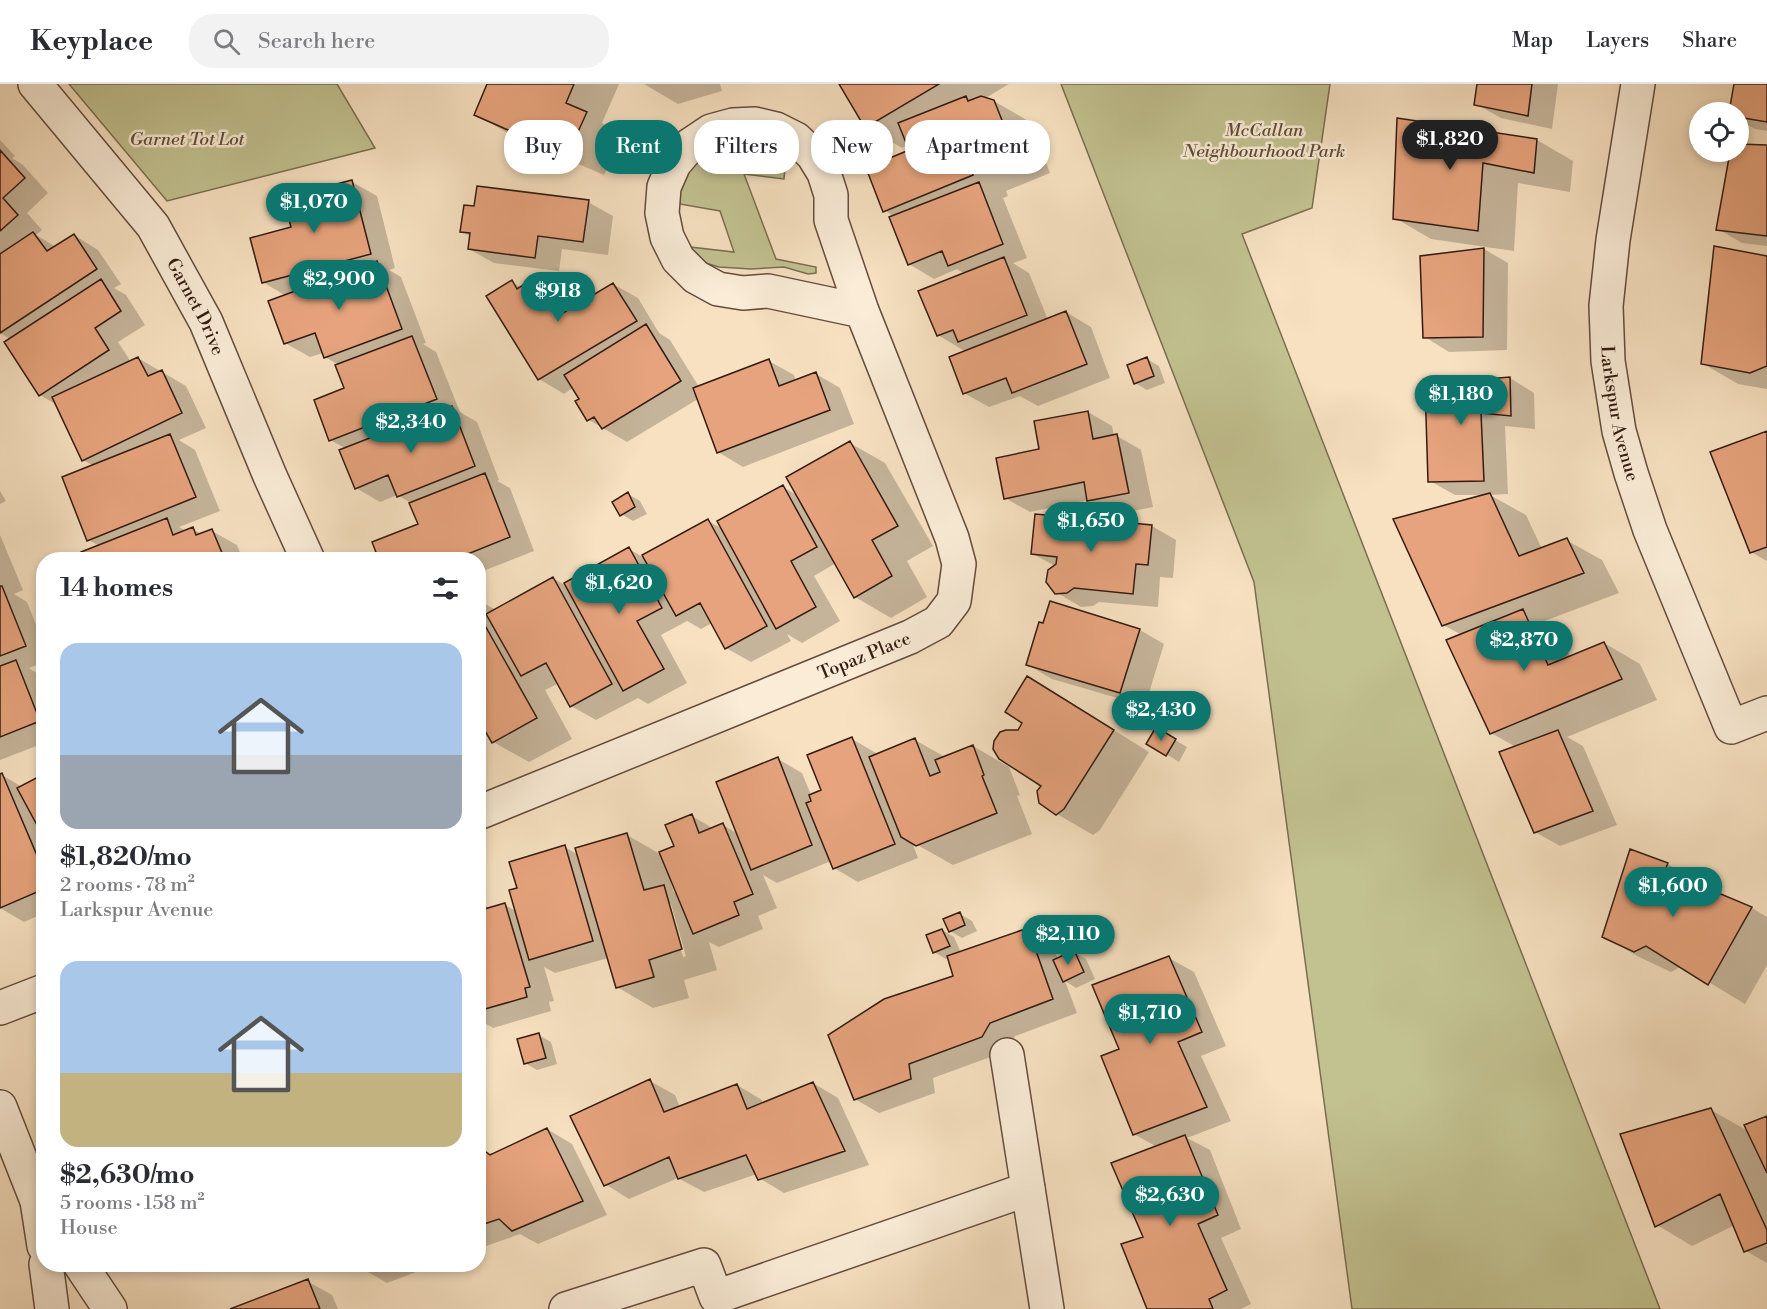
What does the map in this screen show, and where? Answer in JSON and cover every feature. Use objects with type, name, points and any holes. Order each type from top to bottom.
[{"type":"street","name":"Garnet Drive","points":[[35,84],[153,226],[207,322],[270,477],[304,552]]},
{"type":"street","name":"Larkspur Avenue","points":[[1638,84],[1613,240],[1606,306],[1608,361],[1619,431],[1650,530],[1731,727],[1767,713]]},
{"type":"street","name":"Topaz Place","points":[[486,810],[910,637],[939,622],[954,601],[959,564],[957,555],[862,311],[831,220],[831,195],[824,173],[813,155],[796,140],[776,129],[755,124],[733,125],[711,131],[690,145],[674,164],[664,187],[662,213],[670,245],[678,259],[696,277],[718,289],[743,293],[768,291],[862,311]]},
{"type":"street","points":[[0,1008],[36,994]]},
{"type":"street","points":[[1007,1055],[1047,1309]]},
{"type":"street","points":[[0,1107],[36,1195]]},
{"type":"street","points":[[566,1309],[705,1265],[718,1303],[1028,1190]]},
{"type":"street","points":[[47,1272],[52,1309]]},
{"type":"street","points":[[85,1272],[110,1309]]},
{"type":"green space","name":"Garnet Tot Lot","points":[[69,84],[337,84],[375,148],[167,201]]},
{"type":"green space","name":"McCallan Neighbourhood Park","points":[[1061,84],[1330,84],[1312,208],[1242,234],[1660,1309],[1352,1309],[1254,582]]},
{"type":"green space","points":[[694,163],[694,174],[744,174],[776,259],[816,267],[816,273],[808,274],[784,267],[751,269],[719,267],[702,262],[690,247],[734,252],[720,211],[674,203],[679,187]]},
{"type":"green space","points":[[744,174],[784,174],[784,179]]},
{"type":"building","points":[[487,84],[574,84],[566,103],[587,112],[583,121],[504,120],[504,128],[474,115]]},
{"type":"building","points":[[839,84],[939,84],[878,120],[860,120]]},
{"type":"building","points":[[1477,84],[1532,84],[1528,116],[1474,105]]},
{"type":"building","points":[[1734,84],[1767,84],[1767,122],[1749,119],[1749,102],[1731,102]]},
{"type":"building","points":[[966,96],[968,101],[981,96],[994,100],[1002,120],[906,120]]},
{"type":"building","points":[[1397,118],[1537,139],[1534,173],[1483,163],[1478,231],[1393,219]]},
{"type":"building","points":[[905,120],[905,140],[898,123]]},
{"type":"building","points":[[1749,144],[1767,145],[1767,236],[1716,230],[1728,162],[1749,162]]},
{"type":"building","points":[[0,150],[25,178],[3,198],[18,215],[0,231]]},
{"type":"building","points":[[905,152],[905,174],[973,175],[883,212],[868,174],[893,174],[893,157]]},
{"type":"building","points":[[352,180],[371,254],[262,283],[250,238],[291,227],[283,198]]},
{"type":"building","points":[[979,182],[1003,244],[948,266],[942,251],[908,265],[889,217]]},
{"type":"building","points":[[477,186],[589,200],[583,242],[538,236],[535,258],[468,249],[470,233],[460,232],[464,205],[474,206]]},
{"type":"building","points":[[33,232],[47,251],[74,234],[97,269],[0,333],[0,254]]},
{"type":"building","points":[[1714,246],[1767,256],[1767,366],[1750,373],[1701,364]]},
{"type":"building","points":[[1484,248],[1483,337],[1423,338],[1420,256]]},
{"type":"building","points":[[1004,257],[1027,315],[958,342],[953,330],[937,336],[918,291]]},
{"type":"building","points":[[377,261],[402,329],[324,358],[315,333],[284,344],[268,301]]},
{"type":"building","points":[[539,275],[563,313],[613,283],[637,321],[538,380],[486,296],[512,280],[517,289]]},
{"type":"building","points":[[101,279],[121,311],[95,328],[109,350],[39,396],[4,342]]},
{"type":"building","points":[[1066,311],[1087,364],[1012,393],[1006,378],[963,394],[949,357]]},
{"type":"building","points":[[646,324],[681,381],[602,429],[594,417],[587,421],[575,401],[579,399],[564,375]]},
{"type":"building","points":[[412,336],[437,399],[329,441],[314,400],[344,388],[335,365]]},
{"type":"building","points":[[138,357],[148,376],[162,370],[182,413],[82,461],[52,397]]},
{"type":"building","points":[[1147,357],[1154,376],[1134,384],[1127,365]]},
{"type":"building","points":[[769,359],[779,386],[816,372],[830,410],[717,453],[693,388]]},
{"type":"building","points":[[1510,377],[1511,416],[1481,413],[1484,481],[1428,482],[1425,384]]},
{"type":"building","points":[[452,406],[475,466],[397,497],[388,475],[355,489],[339,450]]},
{"type":"building","points":[[1088,411],[1093,439],[1117,434],[1129,493],[1087,501],[1084,482],[1004,499],[996,458],[1039,449],[1034,421]]},
{"type":"building","points":[[1767,431],[1767,547],[1750,553],[1710,452]]},
{"type":"building","points":[[170,434],[196,497],[87,541],[62,477]]},
{"type":"building","points":[[850,441],[898,526],[872,540],[892,576],[854,598],[786,477]]},
{"type":"building","points":[[485,473],[510,537],[473,552],[376,552],[372,542],[418,524],[409,503]]},
{"type":"building","points":[[783,485],[817,547],[791,561],[816,607],[776,629],[717,521]]},
{"type":"building","points":[[628,492],[635,507],[620,516],[612,502]]},
{"type":"building","points":[[1490,493],[1519,556],[1567,538],[1584,573],[1442,626],[1393,519]]},
{"type":"building","points":[[1035,514],[1152,525],[1148,565],[1136,564],[1133,594],[1074,588],[1067,593],[1055,594],[1046,582],[1048,570],[1056,564],[1057,557],[1031,554]]},
{"type":"building","points":[[167,518],[173,535],[193,527],[196,535],[212,529],[222,552],[81,552]]},
{"type":"building","points":[[708,519],[767,626],[725,649],[700,603],[676,616],[642,555]]},
{"type":"building","points":[[629,547],[662,608],[637,621],[664,669],[623,691],[564,583]]},
{"type":"building","points":[[553,577],[612,684],[570,707],[546,663],[521,676],[486,614]]},
{"type":"building","points":[[0,586],[2,586],[26,646],[0,656]]},
{"type":"building","points":[[1050,601],[1140,629],[1120,693],[1026,665],[1039,622],[1043,623]]},
{"type":"building","points":[[1523,609],[1548,665],[1604,642],[1622,679],[1490,734],[1446,640]]},
{"type":"building","points":[[486,627],[537,718],[492,743],[486,733]]},
{"type":"building","points":[[16,660],[36,711],[36,723],[0,737],[0,666]]},
{"type":"building","points":[[1027,676],[1114,730],[1064,809],[1056,815],[1039,803],[1037,791],[1041,786],[999,759],[993,749],[994,741],[1000,732],[1018,730],[1022,723],[1005,712]]},
{"type":"building","points":[[1156,727],[1176,739],[1166,756],[1146,744]]},
{"type":"building","points":[[1558,730],[1593,811],[1534,833],[1499,752]]},
{"type":"building","points":[[852,737],[895,844],[833,869],[806,803],[811,801],[809,795],[821,790],[807,755]]},
{"type":"building","points":[[915,738],[930,776],[940,772],[935,760],[973,745],[984,775],[982,776],[997,813],[916,846],[901,837],[869,757]]},
{"type":"building","points":[[778,757],[812,845],[751,870],[716,782]]},
{"type":"building","points":[[2,773],[36,853],[36,892],[0,908],[0,774]]},
{"type":"building","points":[[36,778],[36,823],[17,788]]},
{"type":"building","points":[[692,814],[699,833],[723,823],[753,894],[734,902],[739,915],[693,934],[659,852],[674,846],[665,825]]},
{"type":"building","points":[[627,833],[644,890],[664,885],[682,949],[649,960],[654,977],[616,988],[575,848]]},
{"type":"building","points":[[565,845],[593,941],[529,960],[509,890],[517,888],[509,862]]},
{"type":"building","points":[[1630,849],[1668,863],[1663,875],[1716,892],[1752,907],[1708,985],[1646,946],[1634,952],[1602,937]]},
{"type":"building","points":[[505,903],[530,987],[525,988],[527,997],[486,1009],[486,909]]},
{"type":"building","points":[[960,912],[965,925],[949,932],[943,919]]},
{"type":"building","points":[[1028,928],[1053,999],[990,1023],[982,1037],[909,1064],[911,1079],[854,1100],[828,1035],[884,999],[953,976],[947,956]]},
{"type":"building","points":[[942,929],[950,946],[933,953],[926,935]]},
{"type":"building","points":[[1074,950],[1084,972],[1063,982],[1053,960]]},
{"type":"building","points":[[1169,956],[1202,1032],[1178,1042],[1207,1107],[1133,1135],[1101,1056],[1119,1049],[1092,985]]},
{"type":"building","points":[[539,1033],[546,1058],[524,1064],[517,1039]]},
{"type":"building","points":[[650,1079],[664,1112],[737,1084],[747,1109],[813,1082],[845,1151],[758,1180],[746,1155],[678,1179],[669,1157],[604,1186],[570,1116]]},
{"type":"building","points":[[1711,1108],[1767,1230],[1767,1243],[1744,1252],[1720,1194],[1655,1227],[1620,1134]]},
{"type":"building","points":[[1767,1116],[1767,1173],[1744,1125]]},
{"type":"building","points":[[547,1128],[583,1201],[512,1231],[499,1219],[486,1223],[486,1152],[490,1155]]},
{"type":"building","points":[[1185,1135],[1218,1215],[1198,1224],[1227,1290],[1209,1299],[1213,1309],[1147,1309],[1121,1244],[1143,1237],[1111,1163]]},
{"type":"building","points":[[308,1279],[320,1309],[230,1309]]}]
